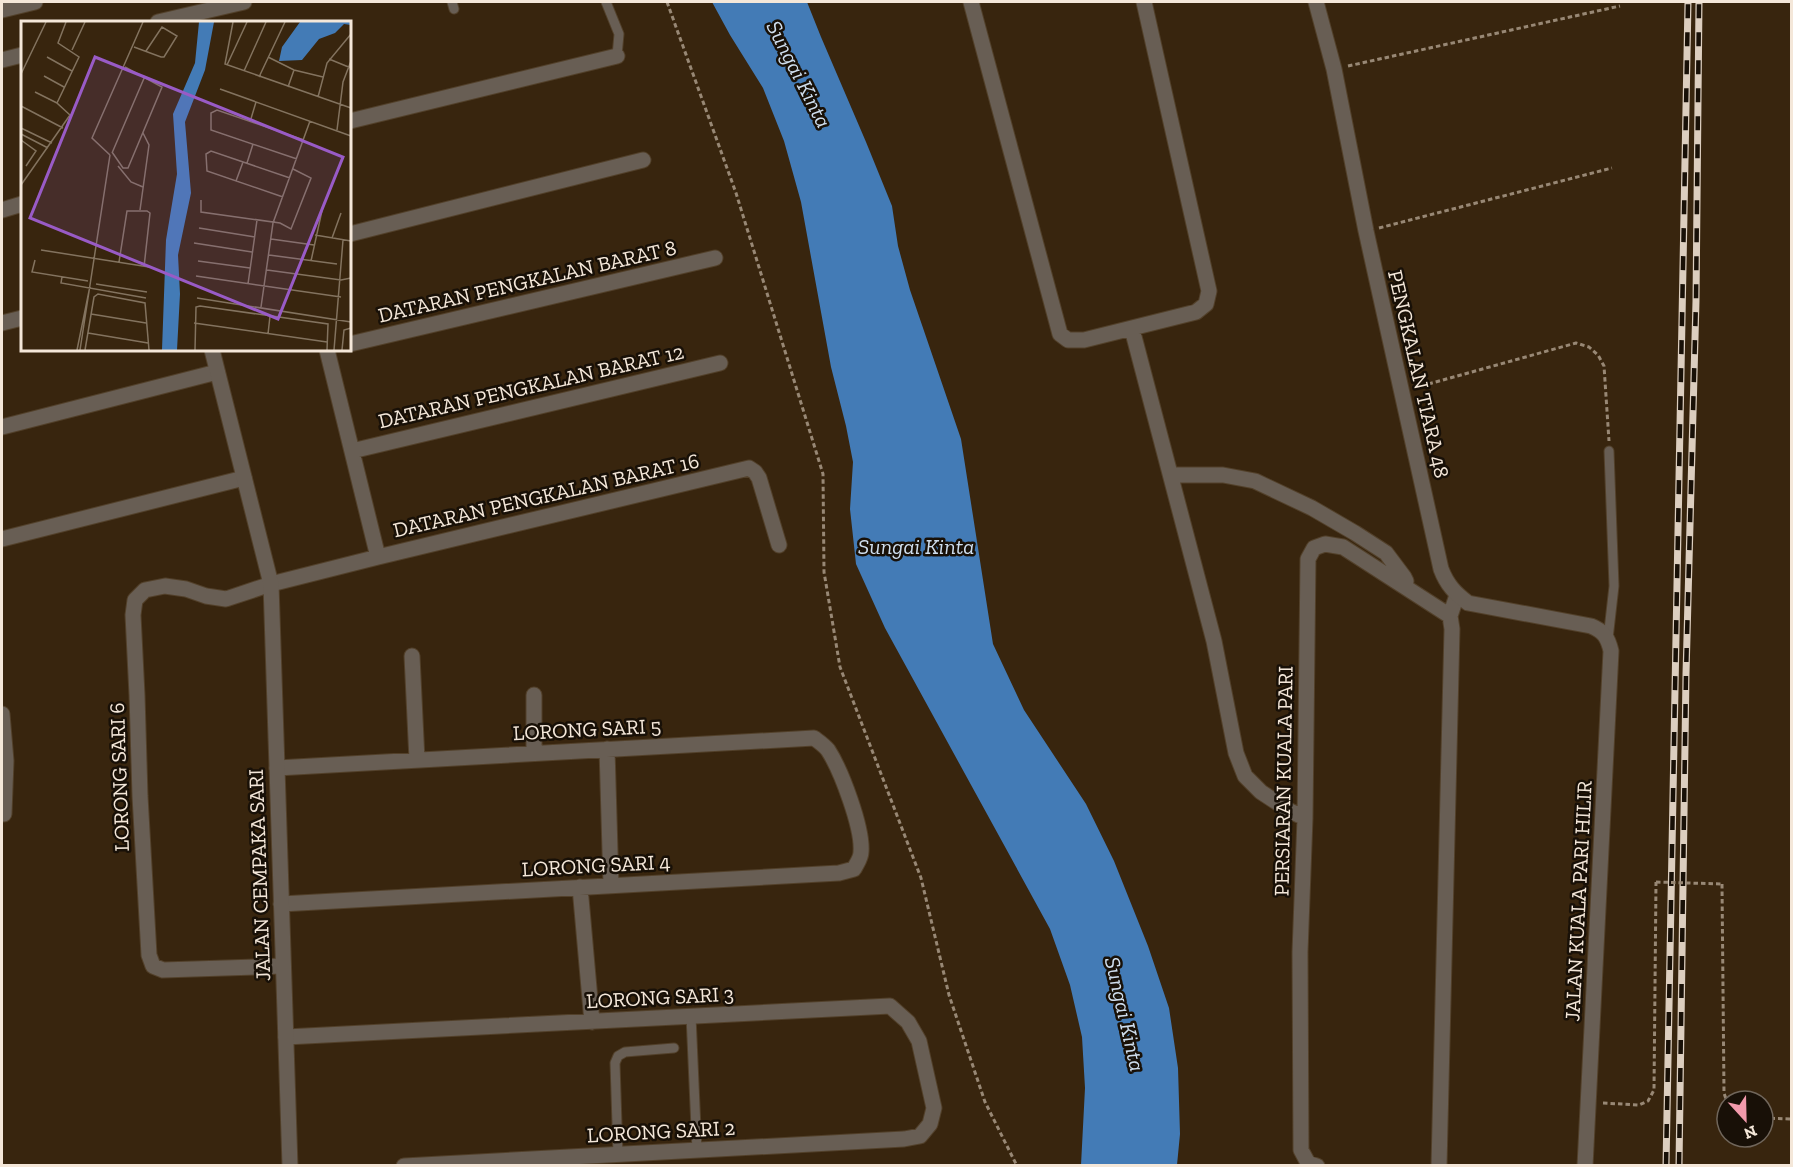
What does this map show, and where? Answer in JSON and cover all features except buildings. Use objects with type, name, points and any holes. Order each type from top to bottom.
[{"type":"street","points":[[2,10],[34,2]]},
{"type":"street","points":[[162,21],[244,2]]},
{"type":"street","points":[[971,2],[1060,334],[1068,340],[1084,340],[1196,312],[1206,304],[1209,291],[1144,2]]},
{"type":"street","name":"PENGKALAN TIARA 48","points":[[1316,2],[1334,69],[1366,231],[1441,569],[1446,581],[1457,595]]},
{"type":"street","points":[[2,60],[21,55]]},
{"type":"street","points":[[351,121],[617,56]]},
{"type":"street","points":[[351,234],[643,160]]},
{"type":"street","points":[[2,210],[21,204]]},
{"type":"street","name":"DATARAN PENGKALAN BARAT 8","points":[[351,344],[715,258]]},
{"type":"street","points":[[2,323],[21,318]]},
{"type":"street","points":[[1132,329],[1214,641],[1236,753],[1245,776],[1261,792],[1305,818]]},
{"type":"street","name":"JALAN CEMPAKA SARI","points":[[212,351],[271,584],[290,1166]]},
{"type":"street","points":[[327,351],[378,557]]},
{"type":"street","name":"DATARAN PENGKALAN BARAT 12","points":[[352,451],[720,363]]},
{"type":"street","points":[[2,427],[218,372]]},
{"type":"street","name":"DATARAN PENGKALAN BARAT 16","points":[[271,584],[749,468],[759,478],[779,545]]},
{"type":"street","points":[[1171,475],[1223,475],[1265,485],[1321,513],[1386,553],[1404,577],[1405,586]]},
{"type":"street","points":[[2,539],[244,478]]},
{"type":"street","name":"PERSIARAN KUALA PARI","points":[[1317,1166],[1308,1163],[1301,1150],[1300,952],[1305,818],[1308,559],[1314,548],[1325,543],[1343,547],[1450,615]]},
{"type":"street","name":"LORONG SARI 6","points":[[271,584],[226,599],[165,586],[145,590],[135,600],[133,615],[141,819],[149,955],[153,966],[163,970],[283,966]]},
{"type":"street","points":[[1439,1166],[1452,629],[1450,615],[1457,595],[1468,603],[1476,605],[1591,626],[1600,629],[1608,639]]},
{"type":"street","name":"JALAN KUALA PARI HILIR","points":[[1585,1166],[1611,651],[1608,639]]},
{"type":"street","points":[[412,656],[417,760]]},
{"type":"street","points":[[534,695],[534,753]]},
{"type":"street","points":[[2,714],[6,761],[4,814]]},
{"type":"street","name":"LORONG SARI 5","points":[[277,768],[814,738],[827,748],[840,774],[854,812]]},
{"type":"street","points":[[607,749],[611,885]]},
{"type":"street","name":"LORONG SARI 4","points":[[281,904],[839,873],[854,869],[861,855],[861,843],[854,812]]},
{"type":"street","points":[[580,887],[592,1022]]},
{"type":"street","name":"LORONG SARI 3","points":[[286,1037],[890,1006],[908,1022],[919,1041],[934,1108],[930,1124],[920,1136]]},
{"type":"street","name":"LORONG SARI 2","points":[[404,1166],[618,1155],[673,1159],[697,1150],[904,1139],[920,1136]]},
{"type":"lane","points":[[606,2],[619,34],[617,56]]},
{"type":"lane","points":[[1608,639],[1614,586],[1609,451]]},
{"type":"lane","points":[[691,1016],[697,1150]]},
{"type":"lane","points":[[618,1155],[615,1064],[618,1056],[625,1052],[674,1048]]},
{"type":"path","points":[[667,2],[736,193],[823,474],[824,572],[840,667],[921,878],[949,995],[985,1102],[1017,1166]]},
{"type":"path","points":[[1334,69],[1620,6]]},
{"type":"path","points":[[1366,231],[1612,168]]},
{"type":"path","points":[[1401,392],[1576,343],[1589,347],[1598,355],[1604,366],[1609,451]]},
{"type":"path","points":[[1589,1103],[1639,1105],[1648,1101],[1654,1090],[1656,882],[1722,884],[1724,1089]]},
{"type":"path","points":[[1775,1118],[1791,1119]]},
{"type":"water","name":"Sungai Kinta","points":[[712,2],[807,2],[892,206],[898,246],[910,290],[961,439],[993,644],[1024,710],[1086,804],[1114,861],[1148,946],[1169,1008],[1178,1068],[1180,1134],[1177,1165],[1081,1165],[1085,1088],[1082,1037],[1070,985],[1050,929],[885,628],[856,564],[850,509],[853,462],[831,367],[801,202],[784,141],[763,88]]},
{"type":"railway","points":[[1666,1166],[1688,2]]},
{"type":"railway","points":[[1679,1166],[1686,674],[1696,301],[1699,2]]}]
